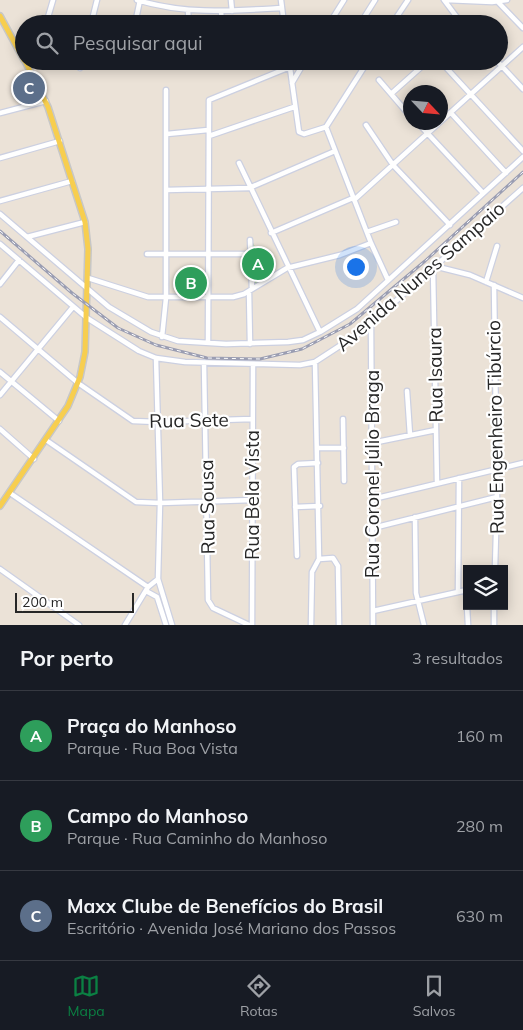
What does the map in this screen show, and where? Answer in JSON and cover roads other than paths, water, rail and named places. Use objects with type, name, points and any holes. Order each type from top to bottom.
[{"type":"main road","points":[[0,16],[15,44]]},
{"type":"main road","points":[[0,506],[59,421],[78,383],[85,358],[88,242],[85,222],[46,101],[29,70]]},
{"type":"street","points":[[49,15],[54,0]]},
{"type":"street","points":[[93,15],[97,0]]},
{"type":"street","points":[[136,15],[139,0],[169,9],[188,11],[282,8]]},
{"type":"street","points":[[232,0],[232,11]]},
{"type":"street","points":[[281,0],[283,15]]},
{"type":"street","points":[[334,15],[344,0]]},
{"type":"street","points":[[367,15],[375,0]]},
{"type":"street","points":[[398,15],[408,0]]},
{"type":"street","points":[[445,0],[503,1],[523,28]]},
{"type":"street","points":[[445,0],[456,15]]},
{"type":"street","points":[[188,11],[188,15]]},
{"type":"street","points":[[221,11],[221,15]]},
{"type":"street","points":[[508,61],[523,47]]},
{"type":"street","points":[[208,342],[210,255],[208,101],[211,97],[276,70]]},
{"type":"street","points":[[291,70],[294,107],[298,130],[301,134],[326,127],[362,70]]},
{"type":"street","points":[[292,83],[300,70]]},
{"type":"street","points":[[391,94],[418,70]]},
{"type":"street","points":[[448,70],[523,151]]},
{"type":"street","points":[[448,115],[498,70]]},
{"type":"street","points":[[506,70],[523,89]]},
{"type":"street","points":[[378,80],[403,108]]},
{"type":"street","points":[[162,337],[166,298],[166,90]]},
{"type":"street","points":[[0,113],[46,101]]},
{"type":"street","points":[[209,136],[294,107]]},
{"type":"street","points":[[451,113],[506,172]]},
{"type":"street","points":[[366,125],[393,165],[450,225]]},
{"type":"street","points":[[326,127],[371,243],[388,280]]},
{"type":"street","points":[[167,134],[208,130]]},
{"type":"street","points":[[424,130],[483,193]]},
{"type":"street","points":[[271,233],[354,199],[431,130]]},
{"type":"street","points":[[0,158],[60,141]]},
{"type":"street","points":[[166,190],[250,188],[335,151]]},
{"type":"street","points":[[0,214],[122,316],[162,337],[178,341],[250,344],[297,341],[320,332],[357,309],[523,157]]},
{"type":"street","points":[[239,163],[287,268],[320,332]]},
{"type":"street","points":[[0,201],[72,181]]},
{"type":"street","name":"Avenida Nunes Sampaio","points":[[0,244],[87,318],[125,344],[156,358],[204,363],[286,367],[315,362],[371,323],[523,188]]},
{"type":"street","points":[[28,237],[85,222]]},
{"type":"street","points":[[367,232],[396,222]]},
{"type":"street","points":[[250,240],[252,254],[250,344]]},
{"type":"street","points":[[88,278],[141,296],[166,298],[236,297],[287,268],[334,257],[371,243]]},
{"type":"street","points":[[486,282],[497,246]]},
{"type":"street","points":[[147,254],[252,254]]},
{"type":"street","points":[[0,284],[19,260]]},
{"type":"street","points":[[434,267],[457,271],[523,298]]},
{"type":"street","name":"Rua Isaura","points":[[434,267],[437,483]]},
{"type":"street","name":"Rua Engenheiro Tibúrcio","points":[[494,285],[497,497],[495,565]]},
{"type":"street","points":[[0,395],[73,307]]},
{"type":"street","name":"Rua Sete","points":[[0,316],[78,383],[131,420],[158,422],[252,419]]},
{"type":"street","name":"Rua Coronel Júlio Braga","points":[[371,323],[373,625]]},
{"type":"street","points":[[156,358],[160,503],[158,579],[172,625]]},
{"type":"street","points":[[311,625],[312,572],[320,559],[315,362]]},
{"type":"street","name":"Rua Sousa","points":[[204,363],[208,502],[208,601],[213,608],[251,625]]},
{"type":"street","name":"Rua Bela Vista","points":[[251,625],[253,366]]},
{"type":"street","points":[[0,372],[59,421]]},
{"type":"street","points":[[408,390],[410,435]]},
{"type":"street","points":[[343,419],[344,481]]},
{"type":"street","points":[[0,429],[34,458]]},
{"type":"street","points":[[372,443],[436,430]]},
{"type":"street","points":[[46,440],[133,500],[160,503],[253,500]]},
{"type":"street","points":[[318,448],[344,448]]},
{"type":"street","points":[[297,556],[294,470],[298,464],[318,463]]},
{"type":"street","points":[[373,499],[523,463]]},
{"type":"street","points":[[458,592],[459,478]]},
{"type":"street","points":[[10,493],[157,597],[166,625]]},
{"type":"street","points":[[373,528],[497,497]]},
{"type":"street","points":[[296,507],[320,506]]},
{"type":"street","points":[[416,517],[418,601],[424,625]]},
{"type":"street","points":[[320,559],[333,558],[338,566],[339,625]]},
{"type":"street","points":[[0,569],[79,625]]},
{"type":"street","points":[[125,625],[147,589],[158,579]]},
{"type":"street","points":[[373,611],[463,591]]},
{"type":"street","points":[[467,610],[468,625]]},
{"type":"street","points":[[494,610],[494,625]]},
{"type":"railway","points":[[0,231],[72,293],[118,328],[156,345],[207,358],[260,359],[302,349],[350,324],[425,261],[523,172]]},
{"type":"place","name":"Maxx Clube de Benefícios do Brasil","points":[[29,88]]},
{"type":"place","name":"Praça do Manhoso","points":[[258,264]]},
{"type":"place","name":"Campo do Manhoso","points":[[191,283]]}]
